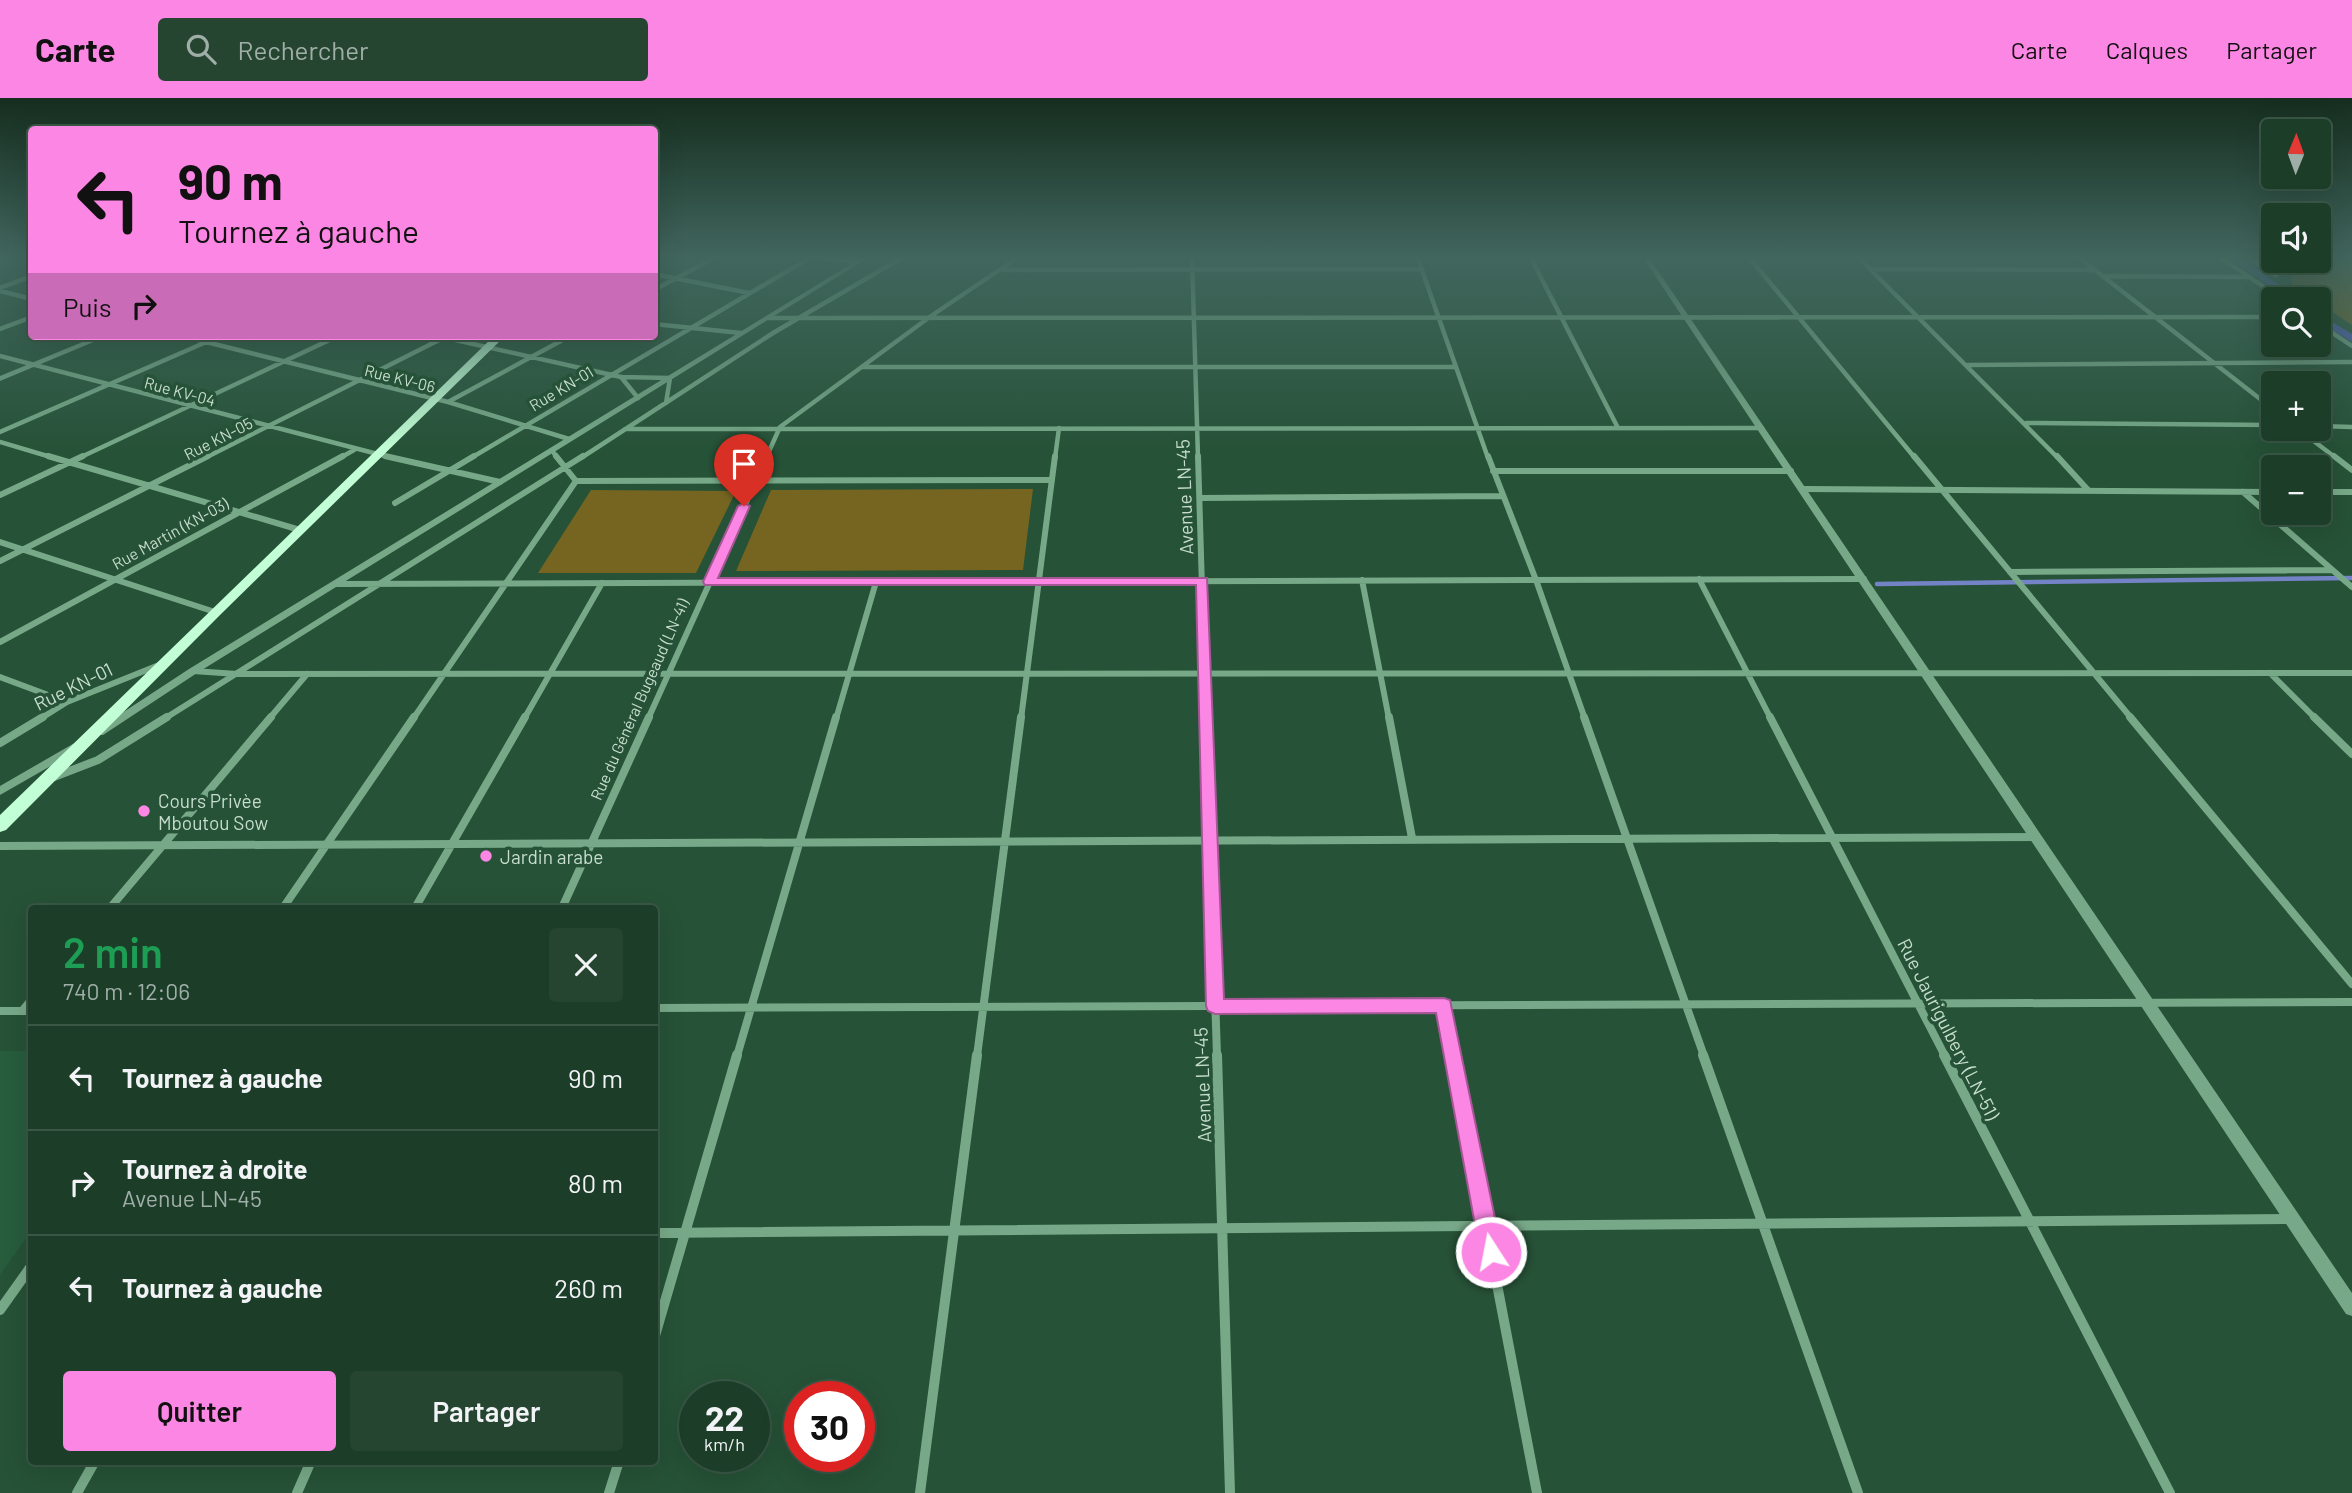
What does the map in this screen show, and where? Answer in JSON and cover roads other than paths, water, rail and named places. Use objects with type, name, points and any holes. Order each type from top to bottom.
[{"type":"main road","points":[[0,826],[378,454],[442,401],[496,340]]},
{"type":"street","points":[[0,329],[21,321]]},
{"type":"street","name":"Rue KN-01","points":[[395,503],[702,321]]},
{"type":"street","points":[[0,791],[92,737],[193,671],[762,321]]},
{"type":"street","points":[[47,779],[98,761],[795,321]]},
{"type":"street","name":"Rue du Général Bugeaud (LN-41)","points":[[563,905],[780,427],[924,321]]},
{"type":"street","name":"Avenue LN-45","points":[[1194,321],[1230,1493]]},
{"type":"street","points":[[1440,321],[1502,496],[1536,580],[1858,1493]]},
{"type":"street","points":[[1563,321],[1618,428]]},
{"type":"street","points":[[1690,321],[1864,579],[1923,673],[2352,1308]]},
{"type":"street","points":[[1802,321],[2352,984]]},
{"type":"street","points":[[1923,321],[2026,423],[2088,490]]},
{"type":"street","points":[[2160,321],[2261,400]]},
{"type":"street","points":[[658,324],[741,333]]},
{"type":"street","points":[[2331,332],[2352,346]]},
{"type":"street","points":[[0,379],[94,340]]},
{"type":"street","name":"Rue KV-06","points":[[198,340],[442,401],[569,439]]},
{"type":"street","points":[[0,432],[211,340]]},
{"type":"street","points":[[0,495],[330,340]]},
{"type":"street","name":"Rue KN-05","points":[[0,562],[435,340]]},
{"type":"street","points":[[458,340],[621,377],[670,378]]},
{"type":"street","points":[[442,401],[562,340]]},
{"type":"street","name":"Rue KV-04","points":[[0,356],[354,449],[500,482]]},
{"type":"street","points":[[1968,365],[2352,362]]},
{"type":"street","points":[[862,367],[1456,366]]},
{"type":"street","points":[[621,377],[638,398]]},
{"type":"street","points":[[666,403],[670,378]]},
{"type":"street","points":[[2026,423],[2261,425]]},
{"type":"street","points":[[2331,426],[2352,427]]},
{"type":"street","points":[[920,1493],[1059,428]]},
{"type":"street","points":[[625,429],[1762,428]]},
{"type":"street","points":[[2314,441],[2352,470]]},
{"type":"street","points":[[0,442],[300,530]]},
{"type":"street","name":"Rue Martin (KN-03)","points":[[0,642],[354,449]]},
{"type":"street","points":[[552,450],[576,481],[1052,480]]},
{"type":"street","points":[[1493,471],[1791,471]]},
{"type":"street","points":[[285,905],[576,481]]},
{"type":"street","points":[[1804,489],[2261,492]]},
{"type":"street","points":[[2242,492],[2352,587]]},
{"type":"street","points":[[2331,492],[2352,492]]},
{"type":"street","points":[[1200,498],[1502,496]]},
{"type":"street","points":[[0,542],[215,612]]},
{"type":"street","points":[[2010,572],[2332,570]]},
{"type":"street","name":"Rue Jaurigulbery (LN-51)","points":[[1699,579],[2170,1493]]},
{"type":"street","points":[[335,584],[1864,579]]},
{"type":"street","points":[[1362,580],[1412,838]]},
{"type":"street","points":[[658,1326],[876,582]]},
{"type":"street","points":[[417,905],[603,583]]},
{"type":"street","name":"Rue KN-01","points":[[0,743],[68,702],[162,664]]},
{"type":"street","points":[[193,671],[237,674],[2352,673]]},
{"type":"street","points":[[2270,673],[2352,754]]},
{"type":"street","points":[[113,905],[307,674]]},
{"type":"street","points":[[0,677],[68,702]]},
{"type":"street","points":[[0,846],[2034,837]]},
{"type":"street","points":[[658,1008],[2352,1002]]},
{"type":"street","points":[[1444,1005],[1538,1493]]},
{"type":"street","points":[[0,1011],[27,1011]]},
{"type":"street","points":[[658,1233],[2292,1219]]},
{"type":"street","points":[[0,1310],[28,1271]]},
{"type":"street","points":[[77,1493],[93,1465]]},
{"type":"street","points":[[297,1493],[309,1465]]},
{"type":"street","points":[[609,1493],[618,1465]]},
{"type":"waterway","points":[[2331,325],[2352,339]]},
{"type":"waterway","points":[[1877,584],[2352,578]]},
{"type":"place","name":"Cours Privèe Mboutou Sow","points":[[144,811]]},
{"type":"place","name":"Jardin arabe","points":[[486,856]]}]
